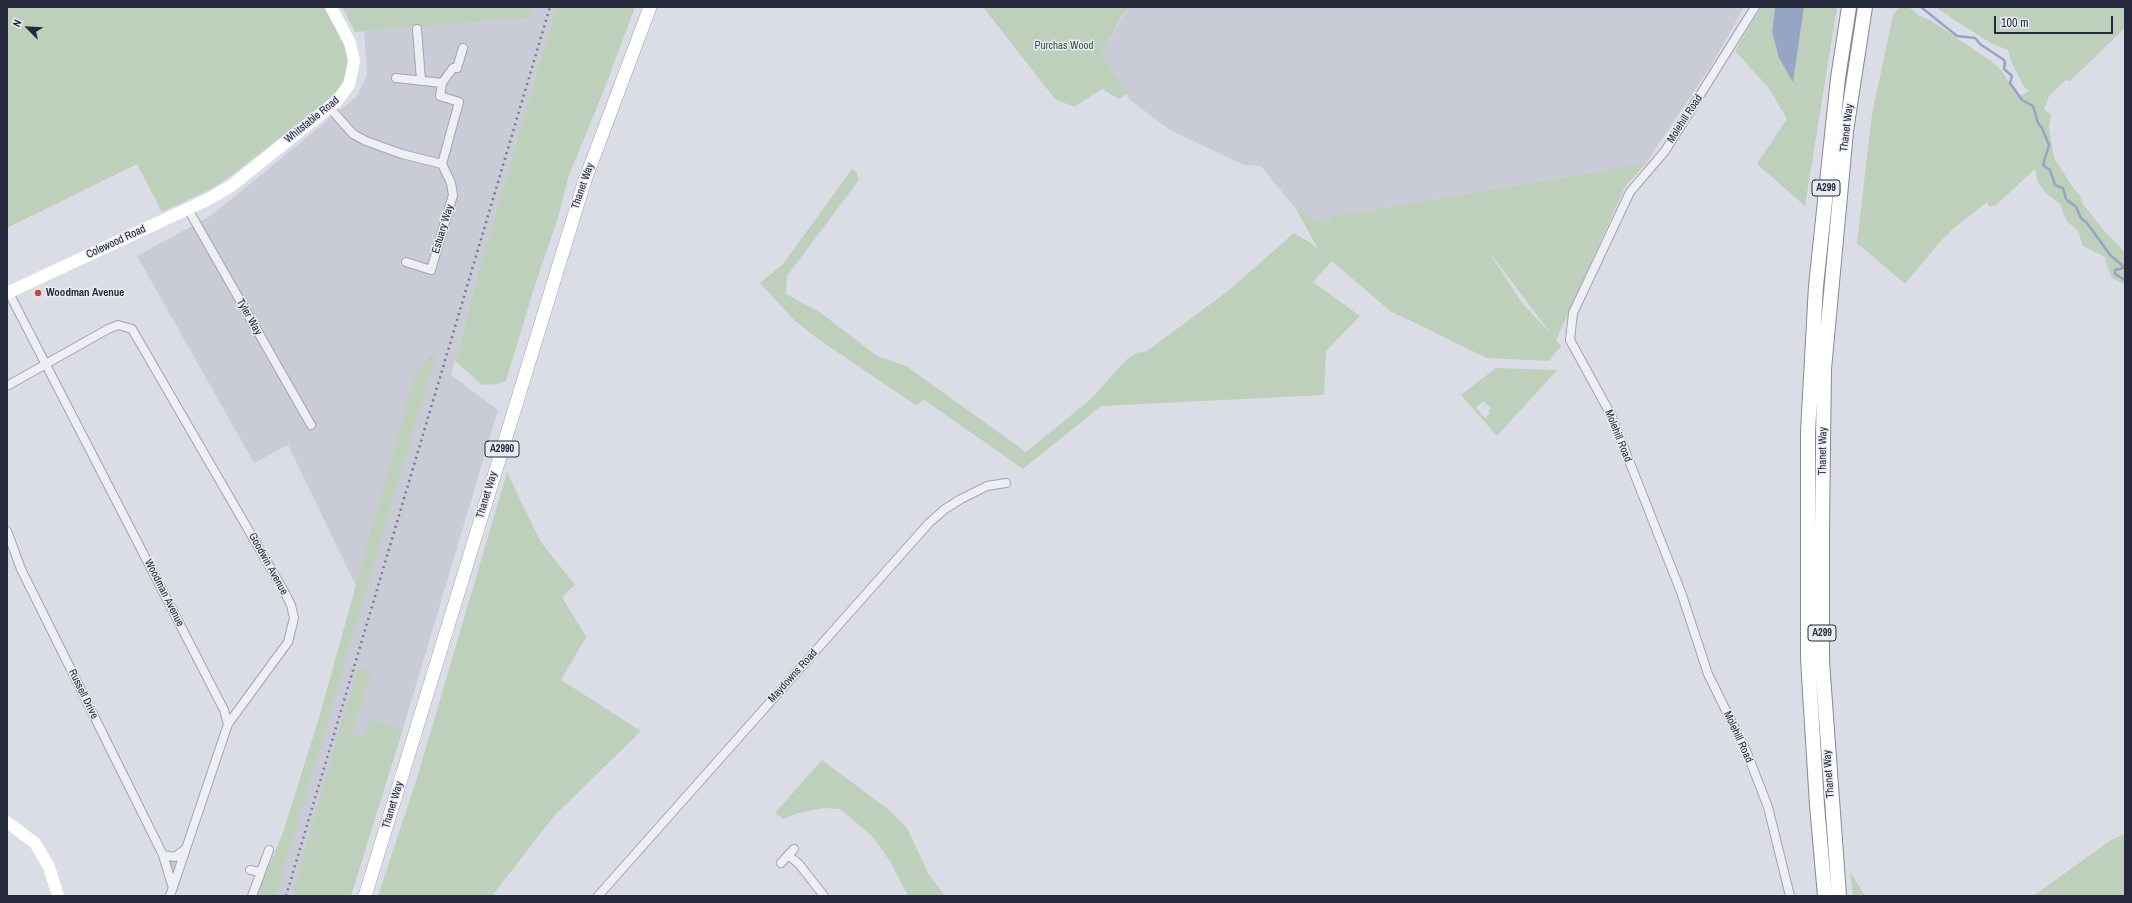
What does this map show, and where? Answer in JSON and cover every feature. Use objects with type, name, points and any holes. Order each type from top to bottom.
[{"type":"highway","name":"Thanet Way","points":[[1825,896],[1816,805],[1808,658],[1808,432],[1816,286],[1838,78],[1849,7]]},
{"type":"highway","name":"Thanet Way","points":[[1839,896],[1822,661],[1824,369],[1846,131],[1865,7]]},
{"type":"main road","name":"Whitstable Road","points":[[226,189],[337,101],[349,85],[354,62],[350,43],[331,7]]},
{"type":"main road","name":"Thanet Way","points":[[365,896],[582,187],[650,7]]},
{"type":"main road","name":"Colewood Road","points":[[8,293],[188,209],[226,189]]},
{"type":"main road","points":[[7,822],[35,843],[49,866],[58,896]]},
{"type":"street","name":"Molehill Road","points":[[1755,7],[1665,151],[1630,192],[1573,313],[1570,340],[1611,415],[1681,592],[1708,674],[1747,753],[1768,807],[1790,896]]},
{"type":"street","points":[[417,29],[420,80]]},
{"type":"street","points":[[329,107],[353,134],[366,141],[402,154],[442,164],[459,102],[440,96],[442,83],[453,68],[457,68],[463,48]]},
{"type":"street","points":[[396,78],[442,83]]},
{"type":"street","name":"Estuary Way","points":[[406,262],[431,270],[454,195],[451,183],[442,164]]},
{"type":"street","name":"Tyler Way","points":[[188,209],[311,425]]},
{"type":"street","name":"Woodman Avenue","points":[[8,293],[224,710],[228,724]]},
{"type":"street","name":"Goodwin Avenue","points":[[46,366],[108,329],[118,325],[132,328],[286,593],[294,618],[288,642],[228,724],[172,886],[170,896]]},
{"type":"street","points":[[7,386],[46,366]]},
{"type":"street","name":"Maydowns Road","points":[[598,896],[929,523],[945,509],[961,499],[987,486],[1006,483]]},
{"type":"street","name":"Russell Drive","points":[[7,531],[22,569],[163,855],[172,886]]},
{"type":"street","points":[[163,855],[175,857],[185,849]]},
{"type":"street","points":[[781,863],[794,849]]},
{"type":"street","points":[[252,896],[269,850]]},
{"type":"street","points":[[788,855],[799,864],[824,896]]},
{"type":"street","points":[[250,870],[260,872]]},
{"type":"shaded area","points":[[532,7],[556,7],[488,238],[451,375],[498,410],[403,729],[369,719],[363,737],[352,733],[372,671],[358,667],[305,896],[256,896],[283,833],[319,718],[356,586],[288,445],[254,463],[137,256],[212,215],[356,97],[367,75],[364,31],[529,18]]},
{"type":"shaded area","points":[[1131,7],[1744,7],[1713,63],[1646,163],[1349,214],[1332,215],[1327,224],[1296,209],[1261,166],[1244,165],[1170,130],[1130,100],[1102,54],[1124,13]]},
{"type":"green space","points":[[7,7],[326,7],[346,41],[349,58],[346,75],[338,90],[323,104],[232,175],[211,189],[162,212],[137,164],[7,228]]},
{"type":"green space","points":[[342,7],[532,7],[529,18],[355,32]]},
{"type":"green space","points":[[556,7],[635,7],[604,90],[569,175],[557,221],[534,288],[506,381],[497,384],[482,385],[455,361],[488,238]]},
{"type":"green space","name":"Purchas Wood","points":[[983,7],[1131,7],[1123,13],[1102,54],[1127,94],[1119,99],[1102,89],[1074,107],[1055,99]]},
{"type":"green space","points":[[1761,7],[1775,7],[1772,32],[1779,58],[1793,81],[1804,7],[1837,7],[1805,206],[1757,164],[1787,119],[1768,87],[1735,51]]},
{"type":"green space","points":[[1899,7],[1909,7],[1918,15],[1932,21],[1995,64],[2002,71],[2018,97],[2029,91],[2024,87],[2011,61],[2008,50],[1992,44],[1935,7],[2125,7],[2125,28],[2070,81],[2066,80],[2049,96],[2044,110],[2051,114],[2049,127],[2054,158],[2074,189],[2079,194],[2083,204],[2106,233],[2125,252],[2125,285],[2112,278],[2105,257],[2083,246],[2077,229],[2067,222],[2060,204],[2047,194],[2038,183],[2035,169],[1995,206],[1989,206],[1987,202],[1953,229],[1939,243],[1905,284],[1857,243],[1872,114],[1893,16]]},
{"type":"green space","points":[[1646,163],[1625,187],[1556,340],[1561,346],[1549,361],[1487,358],[1390,311],[1332,261],[1313,282],[1360,316],[1326,351],[1324,395],[1101,406],[1023,469],[923,399],[917,406],[818,339],[794,320],[760,283],[783,264],[852,169],[856,171],[859,180],[787,276],[786,294],[821,313],[877,356],[906,366],[1026,452],[1092,398],[1126,360],[1136,353],[1147,351],[1228,291],[1294,233],[1318,249],[1296,209],[1327,224],[1332,215],[1349,214]],"holes":[[[1487,249],[1552,335],[1522,303]]]},
{"type":"green space","points":[[438,348],[276,896],[256,896],[283,833],[319,718],[415,374]]},
{"type":"green space","points":[[1496,368],[1557,370],[1497,436],[1461,395]],"holes":[[[1483,401],[1491,408],[1488,411],[1490,413],[1485,418],[1476,408]]]},
{"type":"green space","points":[[507,472],[540,541],[575,585],[562,597],[586,637],[561,680],[641,731],[554,816],[492,896],[378,896],[417,778]]},
{"type":"green space","points":[[358,667],[372,671],[352,733],[363,737],[369,718],[403,729],[351,896],[292,896]]},
{"type":"green space","points":[[822,760],[889,810],[907,828],[928,873],[945,896],[908,896],[890,861],[872,836],[840,809],[824,808],[798,813],[784,819],[775,813]]},
{"type":"green space","points":[[2125,834],[2125,896],[2033,896],[2111,840]]},
{"type":"green space","points":[[185,849],[172,886],[163,855],[170,857]]},
{"type":"green space","points":[[1850,871],[1865,896],[1853,896]]},
{"type":"water","points":[[1775,7],[1804,7],[1793,82],[1779,58],[1772,32]]},
{"type":"waterway","points":[[1921,7],[1957,36],[1975,38],[1980,44],[2004,60],[2004,69],[2012,76],[2010,83],[2022,100],[2033,106],[2038,123],[2042,128],[2049,145],[2043,165],[2050,170],[2055,185],[2063,188],[2066,199],[2076,207],[2081,218],[2087,223],[2111,256],[2123,266],[2123,268],[2115,270],[2115,274],[2125,280]]},
{"type":"railway","points":[[286,896],[550,7]]},
{"type":"place","name":"Woodman Avenue","points":[[38,293]]}]
